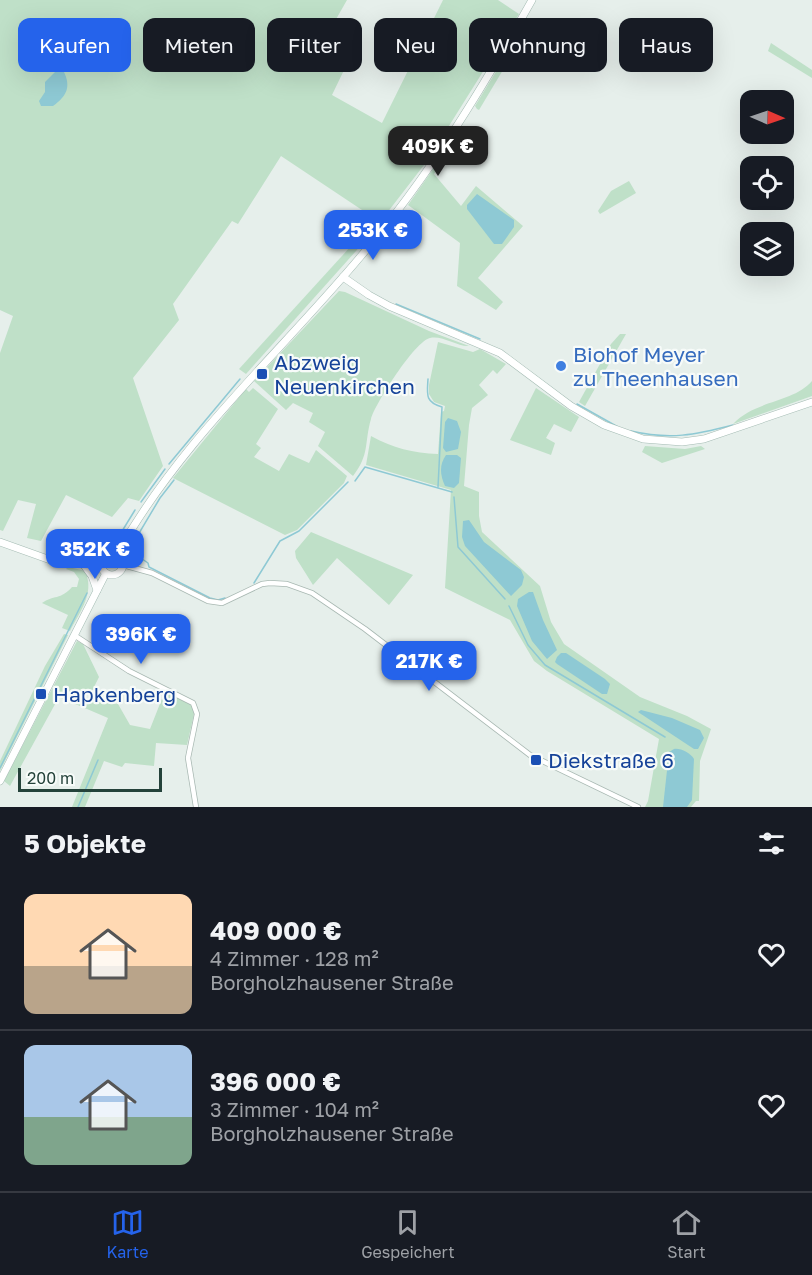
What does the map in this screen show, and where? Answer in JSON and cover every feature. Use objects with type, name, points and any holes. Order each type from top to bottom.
[{"type":"main road","points":[[117,554],[144,510],[200,436],[343,277],[383,229],[469,108],[532,0]]},
{"type":"main road","points":[[343,277],[389,306],[500,353],[571,406],[604,425],[643,439],[682,442],[704,439],[812,402]]},
{"type":"main road","points":[[0,542],[56,562],[100,564]]},
{"type":"main road","points":[[100,564],[106,554],[117,554],[122,559],[123,565],[117,574],[106,573]]},
{"type":"main road","points":[[82,564],[92,576],[97,590]]},
{"type":"main road","points":[[100,564],[106,573]]},
{"type":"main road","points":[[0,781],[106,573]]},
{"type":"street","points":[[123,565],[152,573],[208,601],[218,603],[262,584],[270,583],[286,584],[312,593],[365,629],[530,755],[638,807]]},
{"type":"street","points":[[74,635],[129,671],[195,705],[196,714],[188,758],[196,807]]},
{"type":"green space","points":[[0,0],[347,0],[337,18],[267,18],[267,72],[343,72],[332,95],[382,123],[407,72],[457,72],[457,18],[434,18],[443,0],[498,0],[519,14],[516,18],[469,18],[469,72],[483,72],[432,153],[428,151],[425,155],[429,158],[380,222],[281,156],[238,224],[232,221],[173,304],[179,320],[133,378],[163,466],[139,501],[128,498],[112,517],[66,495],[41,541],[27,538],[36,504],[18,500],[3,531],[0,530],[0,353],[13,316],[0,310]]},
{"type":"green space","points":[[771,43],[812,70],[812,78],[768,51]]},
{"type":"green space","points":[[496,72],[502,72],[479,110],[475,106]]},
{"type":"green space","points":[[436,165],[439,166],[434,174],[461,206],[476,186],[523,226],[478,278],[503,302],[496,310],[457,286],[460,243],[408,205]]},
{"type":"green space","points":[[629,181],[636,193],[600,214],[598,211],[611,191]]},
{"type":"green space","points":[[372,223],[376,226],[356,251],[246,374],[239,369]]},
{"type":"green space","points":[[339,291],[469,346],[445,339],[430,338],[415,350],[396,374],[374,411],[364,455],[353,476],[318,446],[325,432],[309,422],[313,413],[293,403],[286,410],[254,381]]},
{"type":"green space","points":[[620,334],[626,334],[585,406],[579,402],[611,344]]},
{"type":"green space","points":[[438,342],[473,352],[480,349],[506,364],[497,374],[493,370],[479,385],[488,395],[472,408],[469,425],[464,486],[479,492],[482,532],[540,586],[551,622],[564,644],[640,697],[687,716],[711,729],[700,761],[699,801],[691,807],[645,807],[659,739],[534,661],[510,620],[445,588],[451,490],[366,465],[371,436],[403,449],[438,454],[441,412],[444,411],[445,406],[434,402],[429,394],[429,385]]},
{"type":"green space","points":[[812,381],[812,396],[733,424],[752,410],[795,394]]},
{"type":"green space","points":[[253,388],[278,409],[256,444],[261,448],[254,457],[279,471],[289,454],[309,463],[316,450],[347,476],[344,483],[297,530],[285,535],[173,478],[246,389],[249,392]]},
{"type":"green space","points":[[536,388],[579,417],[571,432],[554,424],[546,438],[555,443],[551,455],[510,440]]},
{"type":"green space","points":[[645,446],[685,449],[701,446],[705,449],[662,463],[642,452]]},
{"type":"green space","points":[[311,532],[413,575],[389,605],[337,558],[313,585],[296,558],[295,551]]},
{"type":"green space","points":[[68,567],[82,570],[89,575],[86,598],[70,631],[62,628],[68,615],[42,603],[61,596],[72,587],[77,587],[79,579],[74,572],[66,569]]},
{"type":"green space","points":[[64,634],[68,635],[0,771],[0,761],[45,666]]},
{"type":"green space","points":[[77,641],[83,644],[99,677],[92,691],[85,693],[83,698],[118,704],[130,725],[150,729],[165,691],[192,704],[194,714],[187,745],[156,743],[154,766],[125,763],[122,767],[104,761],[85,807],[72,807],[108,718],[59,697],[10,786],[4,781]]},
{"type":"water","points":[[55,72],[64,72],[67,82],[66,91],[62,99],[53,106],[41,106],[39,101],[45,92],[45,82]]},
{"type":"water","points":[[477,194],[514,220],[514,227],[502,244],[494,244],[467,209],[467,205]]},
{"type":"water","points":[[448,418],[457,421],[461,432],[458,449],[446,452],[443,448],[445,422]]},
{"type":"water","points":[[446,455],[457,455],[461,458],[459,483],[454,488],[445,486],[442,478],[441,466]]},
{"type":"water","points":[[469,520],[484,542],[521,570],[524,577],[522,585],[511,596],[465,546],[462,537],[463,521]]},
{"type":"water","points":[[533,592],[557,650],[547,659],[532,641],[517,606],[518,599]]},
{"type":"water","points":[[561,653],[566,653],[605,679],[610,684],[607,694],[602,694],[557,664],[555,662]]},
{"type":"water","points":[[641,710],[672,718],[700,730],[704,738],[698,749],[694,749],[638,712]]},
{"type":"water","points":[[674,749],[685,751],[694,759],[692,800],[687,807],[663,807],[669,752]]},
{"type":"waterway","points":[[396,304],[480,339]]},
{"type":"waterway","points":[[169,464],[240,379]]},
{"type":"waterway","points":[[428,379],[428,397],[432,403],[442,407],[438,487]]},
{"type":"waterway","points":[[577,404],[618,427]]},
{"type":"waterway","points":[[631,431],[670,436],[733,425]]},
{"type":"waterway","points":[[355,481],[365,467],[452,492]]},
{"type":"waterway","points":[[141,502],[165,469]]},
{"type":"waterway","points":[[174,480],[160,498],[129,550],[148,563],[149,567],[210,598],[218,600],[225,598]]},
{"type":"waterway","points":[[254,583],[280,541],[299,531],[348,482]]},
{"type":"waterway","points":[[454,497],[458,547],[505,599]]},
{"type":"waterway","points":[[116,541],[135,510]]},
{"type":"waterway","points":[[0,768],[87,593]]},
{"type":"waterway","points":[[509,606],[528,645],[545,665],[665,737]]},
{"type":"waterway","points":[[78,807],[98,760]]},
{"type":"place","name":"Biohof Meyer zu Theenhausen","points":[[561,366]]},
{"type":"place","name":"Abzweig Neuenkirchen","points":[[262,374]]},
{"type":"place","name":"Hapkenberg","points":[[41,694]]},
{"type":"place","name":"Diekstraße 6","points":[[536,760]]}]
